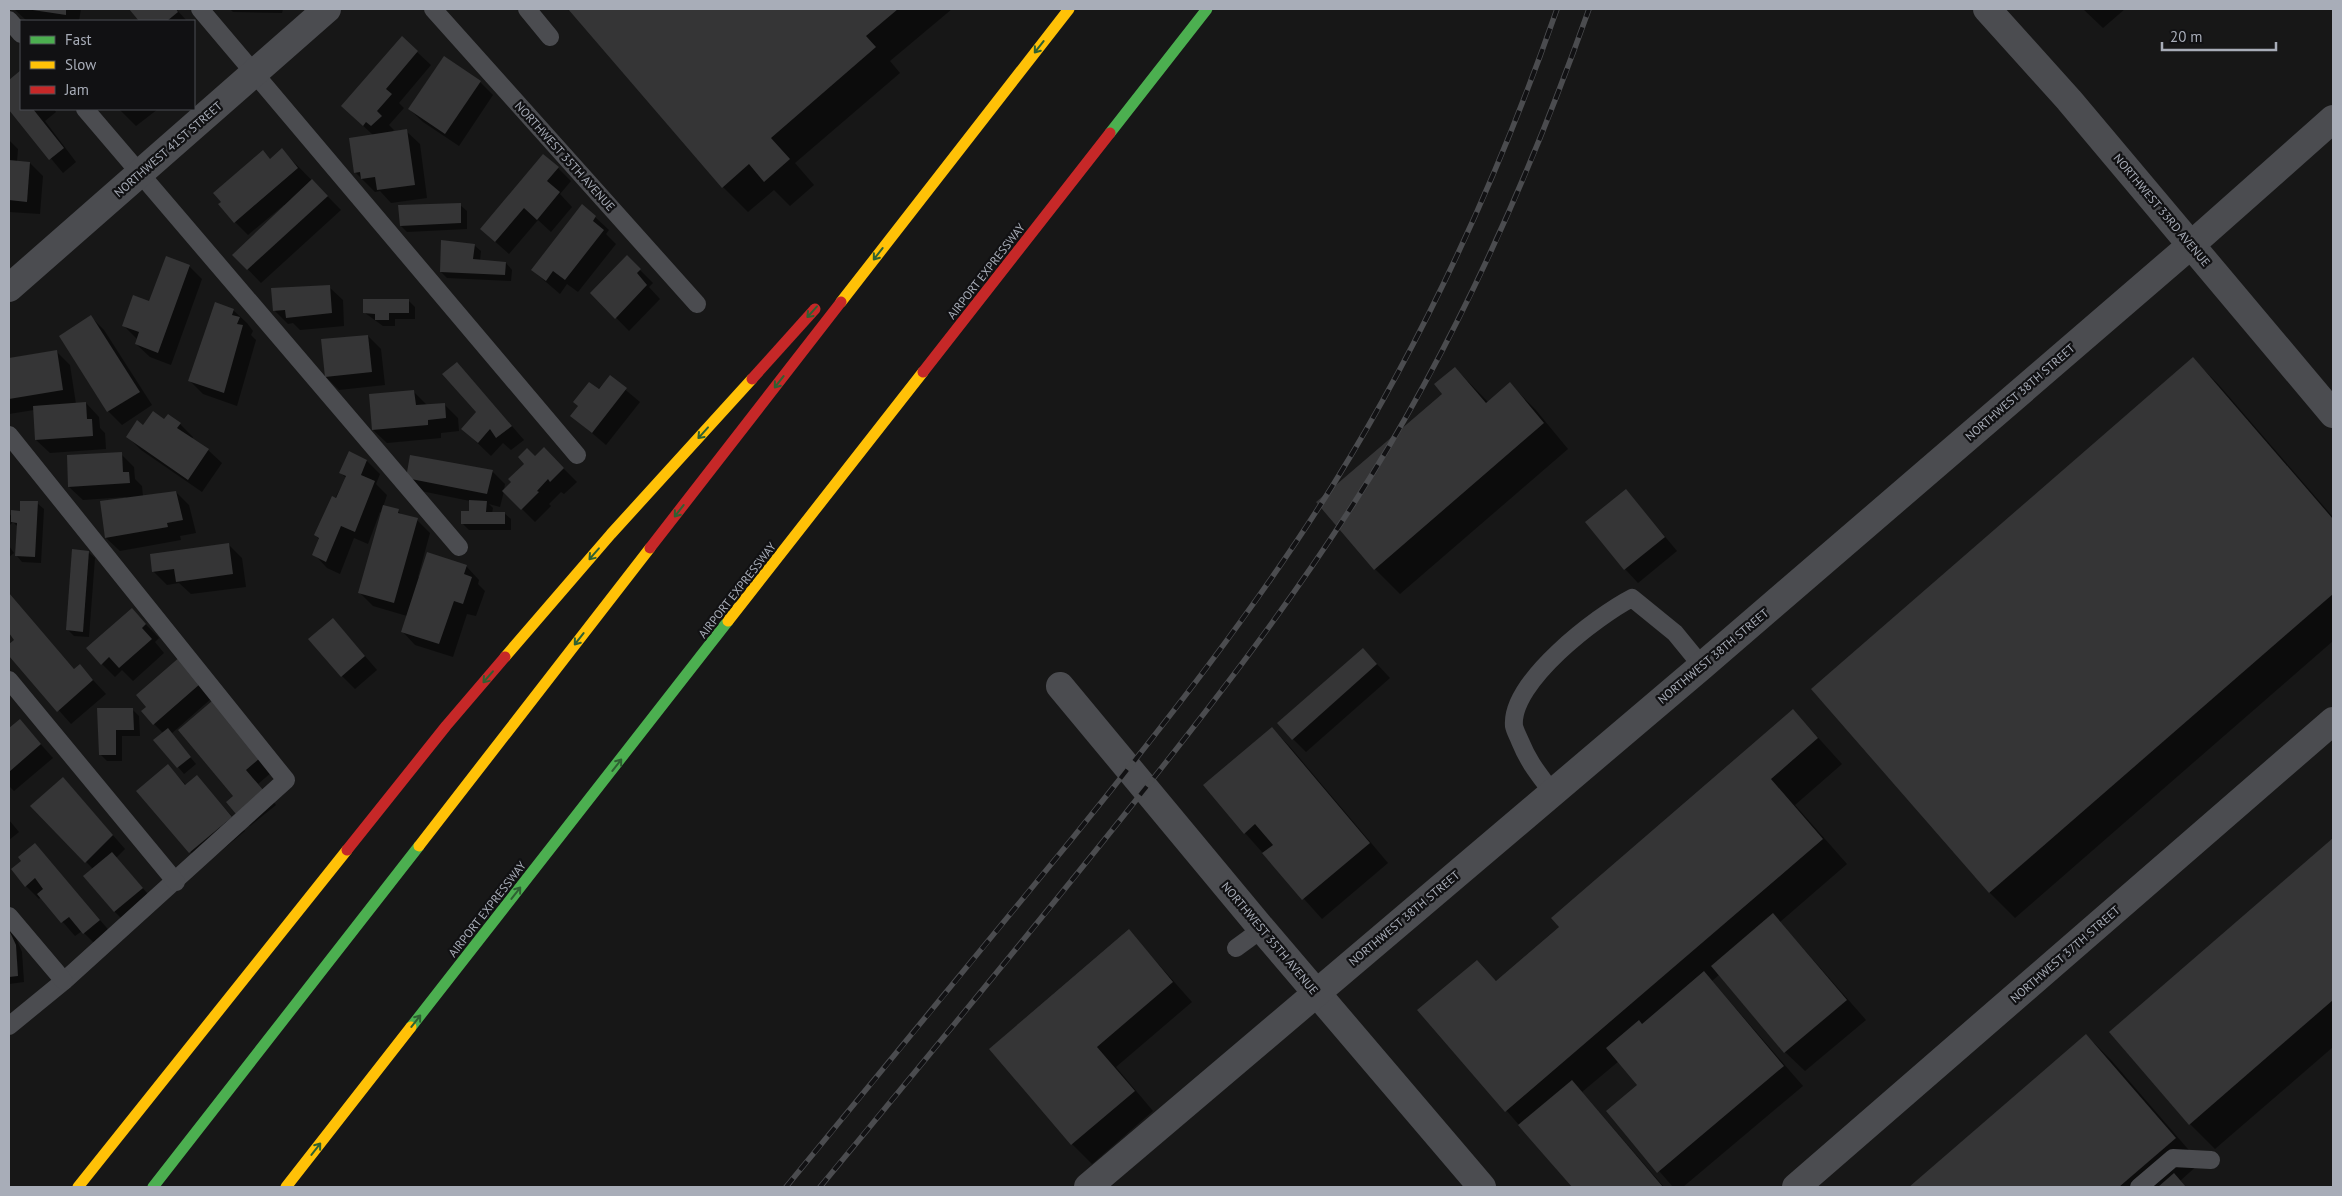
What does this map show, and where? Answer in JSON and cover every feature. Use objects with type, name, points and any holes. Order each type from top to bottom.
[{"type":"highway","points":[[154,1187],[1068,9]]},
{"type":"highway","name":"AIRPORT EXPRESSWAY","points":[[286,1187],[1207,9]]},
{"type":"highway","points":[[856,263],[962,146]]},
{"type":"highway","points":[[78,1187],[446,726],[611,534],[823,300]]},
{"type":"street","name":"NORTHWEST 41ST STREET","points":[[9,288],[327,9]]},
{"type":"street","name":"NORTHWEST 33RD AVENUE","points":[[1987,9],[2069,100],[2333,414]]},
{"type":"street","name":"NORTHWEST 38TH STREET","points":[[1088,1187],[1702,666],[2191,245],[2333,119]]},
{"type":"street","name":"NORTHWEST 35TH AVENUE","points":[[1060,686],[1262,929],[1482,1187]]},
{"type":"street","name":"NORTHWEST 37TH STREET","points":[[1796,1187],[2333,721]]},
{"type":"lane","points":[[200,9],[577,455]]},
{"type":"lane","name":"NORTHWEST 35TH AVENUE","points":[[433,9],[697,304]]},
{"type":"lane","points":[[527,9],[550,37]]},
{"type":"lane","points":[[9,20],[20,33]]},
{"type":"lane","points":[[86,110],[459,547]]},
{"type":"lane","points":[[9,435],[286,780],[176,882],[64,981],[9,1026]]},
{"type":"lane","points":[[1552,792],[1529,762],[1514,727],[1517,708],[1536,676],[1561,650],[1611,609],[1632,598],[1675,633],[1702,666]]},
{"type":"lane","points":[[9,680],[176,882]]},
{"type":"lane","points":[[9,916],[64,981]]},
{"type":"lane","points":[[1236,948],[1262,929]]},
{"type":"lane","points":[[2139,1187],[2173,1158],[2211,1160]]},
{"type":"building","points":[[26,9],[66,9],[66,15]]},
{"type":"building","points":[[129,9],[176,9],[178,12],[168,20],[138,20]]},
{"type":"building","points":[[568,9],[898,9],[866,36],[876,47],[771,138],[790,159],[764,182],[749,164],[722,188]]},
{"type":"building","points":[[402,36],[418,51],[386,89],[392,94],[377,111],[382,116],[371,126],[366,122],[363,126],[341,106]]},
{"type":"building","points":[[444,56],[481,81],[445,134],[408,109]]},
{"type":"building","points":[[20,71],[20,110],[34,110],[64,148],[49,160],[9,110],[9,80]]},
{"type":"building","points":[[407,129],[415,185],[377,190],[375,177],[361,179],[360,172],[354,173],[349,138]]},
{"type":"building","points":[[282,148],[298,168],[234,223],[218,204],[221,202],[213,193],[263,150],[270,159]]},
{"type":"building","points":[[543,154],[559,167],[547,181],[560,192],[537,220],[524,208],[495,242],[480,229]]},
{"type":"building","points":[[9,160],[30,162],[27,202],[9,200]]},
{"type":"building","points":[[312,179],[328,196],[247,270],[232,255]]},
{"type":"building","points":[[461,203],[461,223],[400,226],[398,205]]},
{"type":"building","points":[[582,204],[596,216],[593,221],[604,230],[565,280],[553,271],[546,281],[531,270]]},
{"type":"building","points":[[441,240],[475,244],[473,259],[506,262],[505,275],[440,272]]},
{"type":"building","points":[[627,255],[641,269],[637,273],[647,285],[615,319],[590,293]]},
{"type":"building","points":[[166,256],[190,265],[158,353],[135,344],[139,332],[122,326],[133,295],[149,301]]},
{"type":"building","points":[[330,285],[332,313],[286,318],[285,310],[273,311],[271,288]]},
{"type":"building","points":[[363,299],[409,299],[409,313],[389,313],[389,320],[375,320],[375,314],[363,313]]},
{"type":"building","points":[[215,302],[234,309],[232,315],[240,317],[237,324],[243,325],[224,393],[188,381]]},
{"type":"building","points":[[91,315],[140,392],[107,412],[59,336]]},
{"type":"building","points":[[368,335],[372,372],[325,377],[321,339]]},
{"type":"building","points":[[57,350],[63,390],[9,399],[9,358]]},
{"type":"building","points":[[2193,357],[2333,519],[2333,594],[1989,893],[1811,689]]},
{"type":"building","points":[[457,362],[512,426],[496,438],[490,429],[478,443],[461,429],[476,412],[442,374]]},
{"type":"building","points":[[1455,367],[1486,403],[1510,382],[1544,423],[1374,570],[1316,502],[1442,394],[1434,384]]},
{"type":"building","points":[[610,375],[627,388],[592,433],[570,416],[578,406],[573,402],[589,382],[599,389]]},
{"type":"building","points":[[414,390],[416,405],[445,403],[446,418],[428,420],[428,425],[372,430],[369,394]]},
{"type":"building","points":[[86,402],[87,419],[92,419],[93,436],[35,440],[33,406]]},
{"type":"building","points":[[153,411],[164,419],[168,414],[181,423],[177,428],[209,449],[188,480],[126,437],[137,420],[143,425]]},
{"type":"building","points":[[544,447],[564,468],[550,482],[548,479],[537,491],[539,492],[521,510],[502,491],[511,482],[508,479],[524,464],[518,457],[527,448],[535,456]]},
{"type":"building","points":[[349,451],[367,460],[361,475],[375,481],[355,532],[341,526],[326,562],[312,555],[319,538],[314,535],[332,496],[336,498],[346,476],[339,473]]},
{"type":"building","points":[[122,452],[123,472],[129,472],[130,483],[68,487],[67,455]]},
{"type":"building","points":[[410,455],[493,470],[487,494],[406,478]]},
{"type":"building","points":[[1626,489],[1665,537],[1624,570],[1585,522]]},
{"type":"building","points":[[176,491],[183,520],[167,523],[168,527],[105,538],[100,501]]},
{"type":"building","points":[[469,500],[487,501],[486,512],[505,512],[505,524],[461,524],[461,511],[469,511]]},
{"type":"building","points":[[20,501],[38,501],[35,557],[15,556],[17,523],[11,522],[11,510],[20,511]]},
{"type":"building","points":[[383,505],[399,509],[398,513],[418,518],[394,603],[358,593]]},
{"type":"building","points":[[229,543],[233,574],[176,582],[174,569],[152,572],[150,554]]},
{"type":"building","points":[[72,549],[89,551],[83,632],[66,630]]},
{"type":"building","points":[[427,552],[467,565],[464,574],[472,577],[463,604],[454,601],[439,644],[401,632]]},
{"type":"building","points":[[9,593],[74,669],[80,664],[93,680],[57,712],[9,656],[9,644],[14,640],[9,633]]},
{"type":"building","points":[[132,608],[146,624],[142,628],[152,639],[119,668],[109,657],[101,665],[86,648]]},
{"type":"building","points":[[333,618],[365,656],[341,677],[308,639]]},
{"type":"building","points":[[1363,648],[1377,664],[1292,740],[1277,723]]},
{"type":"building","points":[[181,656],[200,684],[153,725],[141,711],[146,707],[136,695]]},
{"type":"building","points":[[212,701],[260,758],[246,770],[264,791],[236,814],[226,802],[233,796],[178,730]]},
{"type":"building","points":[[97,708],[133,708],[134,730],[116,730],[116,755],[99,755]]},
{"type":"building","points":[[1793,709],[1818,738],[1771,779],[1823,839],[1505,1112],[1417,1010],[1477,960],[1496,981],[1559,927],[1551,918]]},
{"type":"building","points":[[20,719],[41,744],[9,772],[9,728]]},
{"type":"building","points":[[1272,727],[1370,843],[1302,900],[1262,853],[1273,845],[1255,824],[1244,834],[1203,785]]},
{"type":"building","points":[[168,728],[191,757],[177,768],[153,740]]},
{"type":"building","points":[[168,764],[185,785],[197,775],[232,817],[189,853],[136,791]]},
{"type":"building","points":[[63,777],[113,835],[85,863],[30,806]]},
{"type":"building","points":[[2333,838],[2333,1000],[2189,1125],[2109,1032]]},
{"type":"building","points":[[35,843],[100,920],[83,934],[69,917],[61,923],[37,894],[43,889],[35,878],[25,887],[11,869],[21,861],[18,857]]},
{"type":"building","points":[[112,852],[143,888],[114,912],[83,876]]},
{"type":"building","points":[[1773,913],[1847,1000],[1784,1053],[1711,966]]},
{"type":"building","points":[[1129,929],[1173,982],[1097,1047],[1135,1091],[1071,1145],[989,1049]]},
{"type":"building","points":[[9,930],[16,945],[18,976],[9,977]]},
{"type":"building","points":[[1704,971],[1784,1066],[1657,1173],[1606,1111],[1637,1085],[1606,1048],[1639,1020],[1642,1024]]},
{"type":"building","points":[[2086,1034],[2176,1138],[2119,1187],[1909,1187]]},
{"type":"building","points":[[1572,1080],[1663,1187],[1572,1187],[1523,1131],[1518,1125]]},
{"type":"building","points":[[2174,1173],[2186,1187],[2158,1187]]},
{"type":"railway","points":[[786,1187],[1140,754],[1240,622],[1303,531],[1333,485],[1399,371],[1458,253],[1511,132],[1557,9]]},
{"type":"railway","points":[[820,1187],[1024,940],[1172,755],[1279,613],[1330,540],[1390,445],[1424,385],[1486,263],[1540,137],[1589,9]]},
{"type":"traffic: fast","points":[[1110,133],[1207,9]]},
{"type":"traffic: fast","points":[[411,1027],[728,621]]},
{"type":"traffic: fast","points":[[153,1187],[419,846]]},
{"type":"traffic: slow","points":[[841,302],[1069,9]]},
{"type":"traffic: slow","points":[[728,621],[923,372]]},
{"type":"traffic: slow","points":[[505,657],[611,534],[752,379]]},
{"type":"traffic: slow","points":[[419,846],[650,548]]},
{"type":"traffic: slow","points":[[78,1187],[347,850]]},
{"type":"traffic: slow","points":[[286,1187],[411,1027]]},
{"type":"traffic: jam","points":[[923,372],[1110,133]]},
{"type":"traffic: jam","points":[[650,548],[841,302]]},
{"type":"traffic: jam","points":[[752,379],[815,309]]},
{"type":"traffic: jam","points":[[347,850],[446,726],[505,657]]}]
